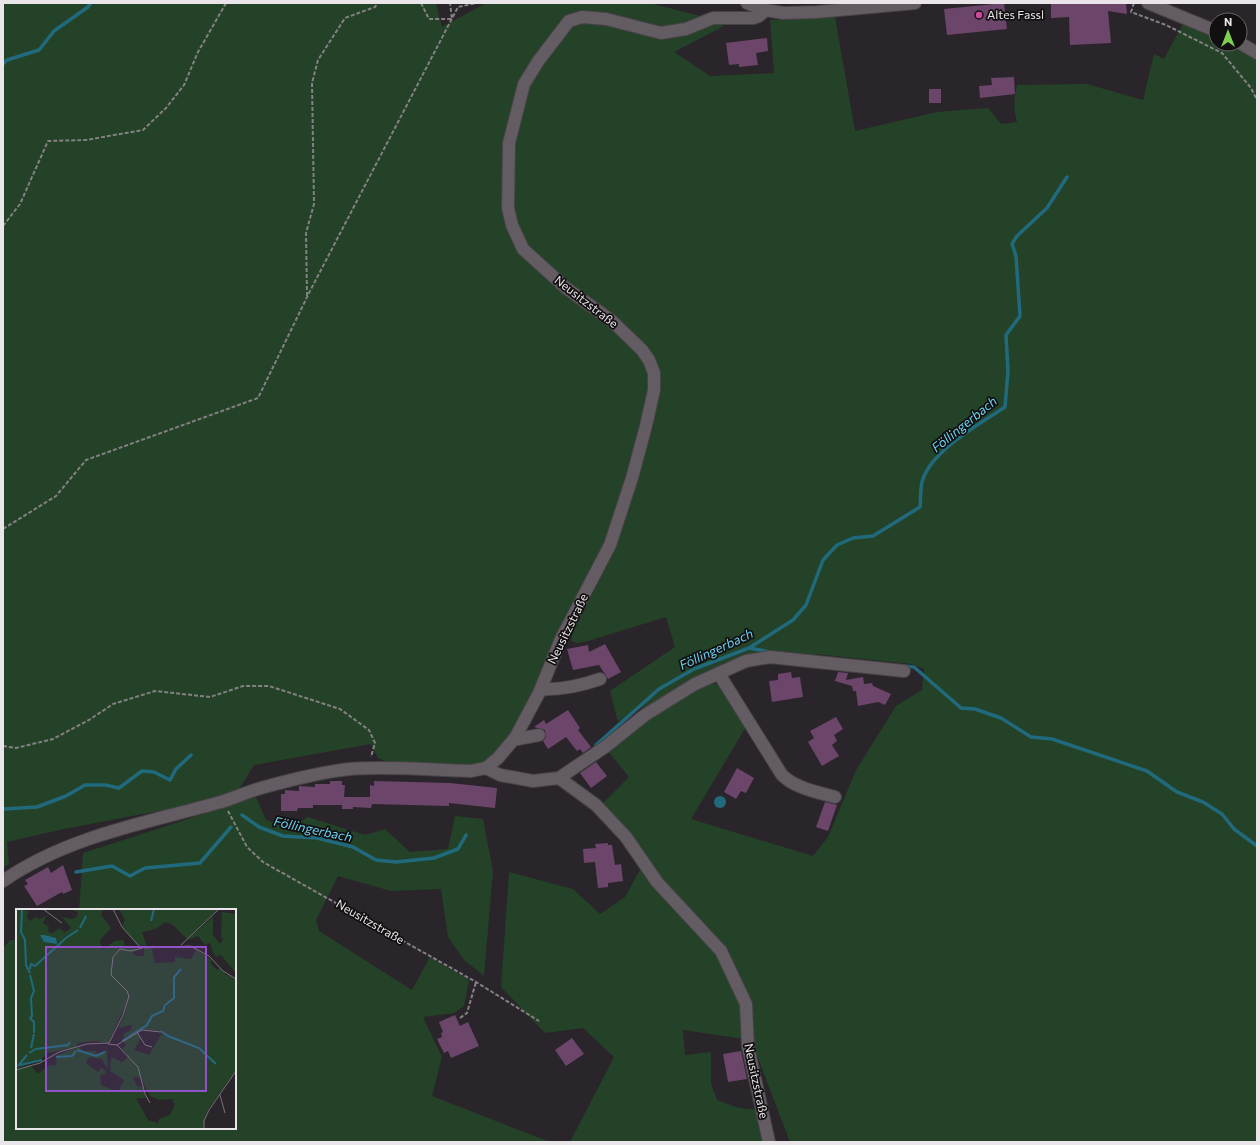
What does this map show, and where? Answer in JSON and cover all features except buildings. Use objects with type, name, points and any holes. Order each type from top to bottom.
[{"type":"street","points":[[747,3],[766,10],[783,13],[817,12],[915,3]]},
{"type":"street","points":[[1148,3],[1208,28]]},
{"type":"street","name":"Neusitzstraße","points":[[486,768],[498,758],[513,740],[541,689],[561,638],[610,545],[630,485],[654,390],[654,373],[649,360],[631,338],[612,321],[549,273],[523,249],[512,225],[508,208],[509,144],[524,84],[538,60],[569,21],[582,17],[606,19],[661,33],[686,29],[712,18],[754,18],[766,10]]},
{"type":"street","points":[[1248,48],[1257,53]]},
{"type":"street","points":[[3,881],[37,860],[79,842],[223,802],[261,788],[323,773],[370,768],[471,771],[486,768],[500,776],[533,781],[560,778],[671,697],[695,684],[746,661],[770,657],[904,671]]},
{"type":"street","points":[[719,674],[782,775],[800,786],[835,797]]},
{"type":"street","points":[[541,689],[572,687],[600,679]]},
{"type":"street","points":[[513,740],[539,735]]},
{"type":"street","name":"Neusitzstraße","points":[[560,778],[596,805],[626,837],[657,882],[722,951],[746,1004],[748,1047],[769,1142]]},
{"type":"path","points":[[3,226],[20,204],[48,141],[86,140],[143,130],[166,108],[184,85],[198,52],[226,3]]},
{"type":"path","points":[[307,298],[306,233],[314,204],[312,83],[318,60],[345,18],[375,7],[378,3]]},
{"type":"path","points":[[421,3],[429,19],[452,19]]},
{"type":"path","points":[[450,3],[452,19]]},
{"type":"path","points":[[3,529],[56,496],[86,460],[258,398],[307,298],[458,7],[477,3]]},
{"type":"path","points":[[1134,3],[1131,12],[1166,25],[1222,53],[1251,88],[1257,100]]},
{"type":"path","points":[[3,746],[16,748],[53,739],[89,720],[113,704],[155,691],[210,697],[243,686],[269,686],[340,709],[369,730],[376,743],[371,754],[370,768]]},
{"type":"path","name":"Neusitzstraße","points":[[223,802],[247,847],[262,862],[476,982],[539,1021]]},
{"type":"path","points":[[460,1018],[467,1013],[476,982]]},
{"type":"green space","points":[[3,3],[436,3],[442,27],[486,3],[650,3],[700,16],[724,26],[674,52],[710,76],[774,73],[770,20],[835,17],[855,131],[937,112],[988,108],[1001,124],[1017,122],[1014,104],[1017,85],[1087,84],[1143,100],[1154,54],[1164,59],[1183,24],[1208,35],[1208,52],[1244,52],[1257,59],[1257,1142],[790,1142],[751,1040],[683,1030],[685,1055],[711,1052],[711,1084],[717,1100],[739,1108],[760,1110],[767,1142],[570,1142],[614,1057],[583,1028],[545,1033],[501,987],[509,872],[573,889],[600,914],[625,897],[642,866],[600,806],[629,777],[607,750],[650,714],[705,684],[716,684],[725,691],[747,725],[691,819],[813,856],[828,837],[856,770],[896,706],[922,690],[924,669],[912,664],[816,654],[810,658],[761,655],[648,707],[636,708],[618,722],[610,691],[675,647],[666,617],[588,641],[577,643],[571,641],[573,632],[614,552],[654,425],[642,418],[614,516],[598,559],[538,683],[505,744],[488,760],[472,767],[389,763],[378,758],[371,744],[254,765],[238,791],[185,806],[64,829],[7,842],[9,864],[3,868]]},
{"type":"green space","points":[[256,797],[266,820],[289,829],[308,817],[365,835],[385,829],[410,852],[448,849],[455,816],[483,819],[493,871],[484,976],[464,960],[448,937],[441,889],[391,891],[338,876],[316,920],[319,931],[412,990],[430,957],[469,980],[464,1006],[454,1013],[423,1017],[442,1057],[432,1096],[550,1142],[3,1142],[3,948],[10,940],[16,940],[16,1129],[236,1129],[236,909],[79,909],[83,853]]},
{"type":"water","points":[[718,796],[722,796],[726,802],[722,808],[718,808],[714,804],[714,800]]},
{"type":"waterway","points":[[3,64],[7,60],[39,50],[54,31],[88,7],[91,3]]},
{"type":"waterway","name":"Föllingerbach","points":[[596,745],[659,689],[694,669],[749,648],[793,620],[806,605],[823,560],[837,545],[853,538],[873,536],[920,507],[922,482],[927,471],[935,460],[957,439],[1005,407],[1008,371],[1006,335],[1020,316],[1016,256],[1012,244],[1017,236],[1047,208],[1067,177]]},
{"type":"waterway","points":[[749,648],[770,652]]},
{"type":"waterway","points":[[903,666],[914,667],[961,708],[975,709],[1001,718],[1031,737],[1052,739],[1147,771],[1177,792],[1203,802],[1222,814],[1234,829],[1257,846]]},
{"type":"waterway","points":[[3,809],[37,807],[66,796],[85,785],[105,785],[119,788],[142,771],[154,772],[170,780],[176,769],[191,755]]},
{"type":"waterway","name":"Föllingerbach","points":[[242,815],[259,827],[283,836],[317,838],[353,847],[376,860],[396,862],[434,858],[458,849],[466,835]]},
{"type":"waterway","name":"Föllingerbach","points":[[76,872],[112,866],[130,876],[145,868],[200,863],[231,827]]},
{"type":"place","name":"Altes Fassl","points":[[979,15]]}]
